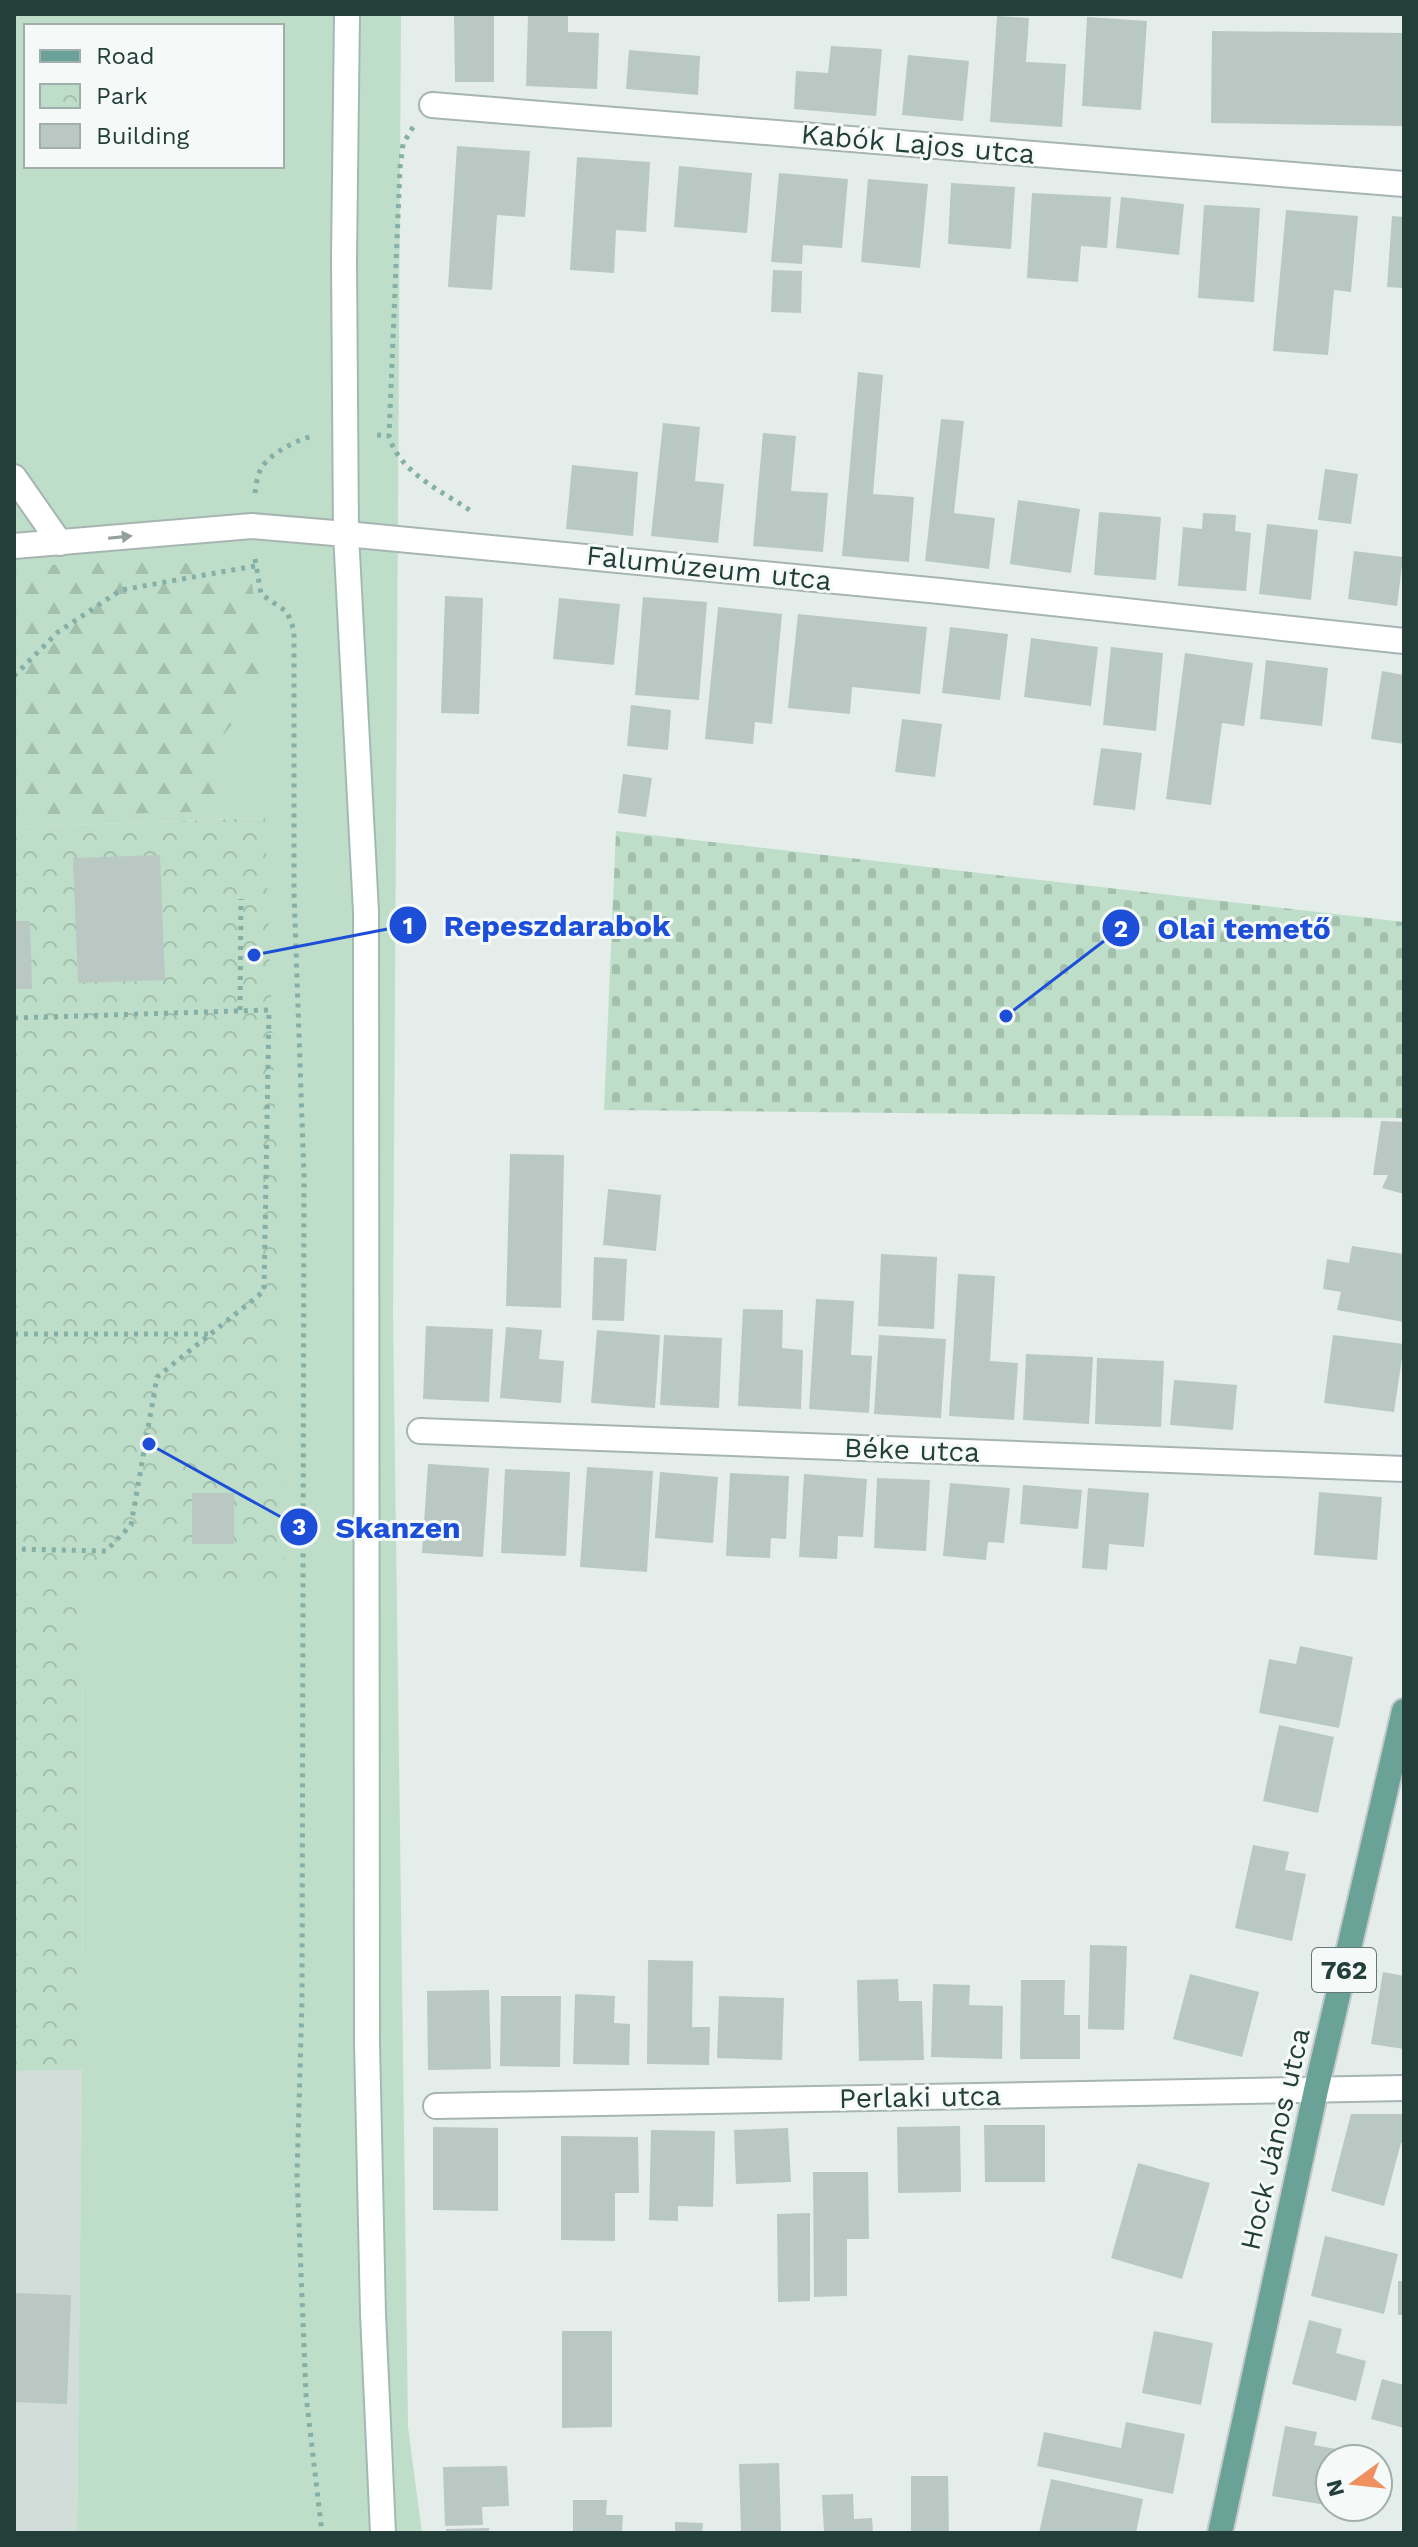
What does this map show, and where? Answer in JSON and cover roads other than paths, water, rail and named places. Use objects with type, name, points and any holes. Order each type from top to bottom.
[{"type":"main road","name":"Hock János utca","points":[[1220,2533],[1316,2090],[1404,1711]]},
{"type":"street","points":[[347,14],[344,259],[346,534],[366,912],[367,2043],[373,2314],[383,2533]]},
{"type":"street","name":"Kabók Lajos utca","points":[[432,105],[1404,184]]},
{"type":"street","points":[[14,477],[60,543]]},
{"type":"street","name":"Falumúzeum utca","points":[[14,546],[252,526],[406,537],[1404,641]]},
{"type":"street","name":"Béke utca","points":[[420,1431],[1404,1469]]},
{"type":"street","name":"Perlaki utca","points":[[436,2106],[1404,2088]]},
{"type":"place","name":"Repeszdarabok","points":[[254,955]]},
{"type":"place","name":"Olai temető","points":[[1006,1016]]},
{"type":"place","name":"Skanzen","points":[[149,1444]]}]
